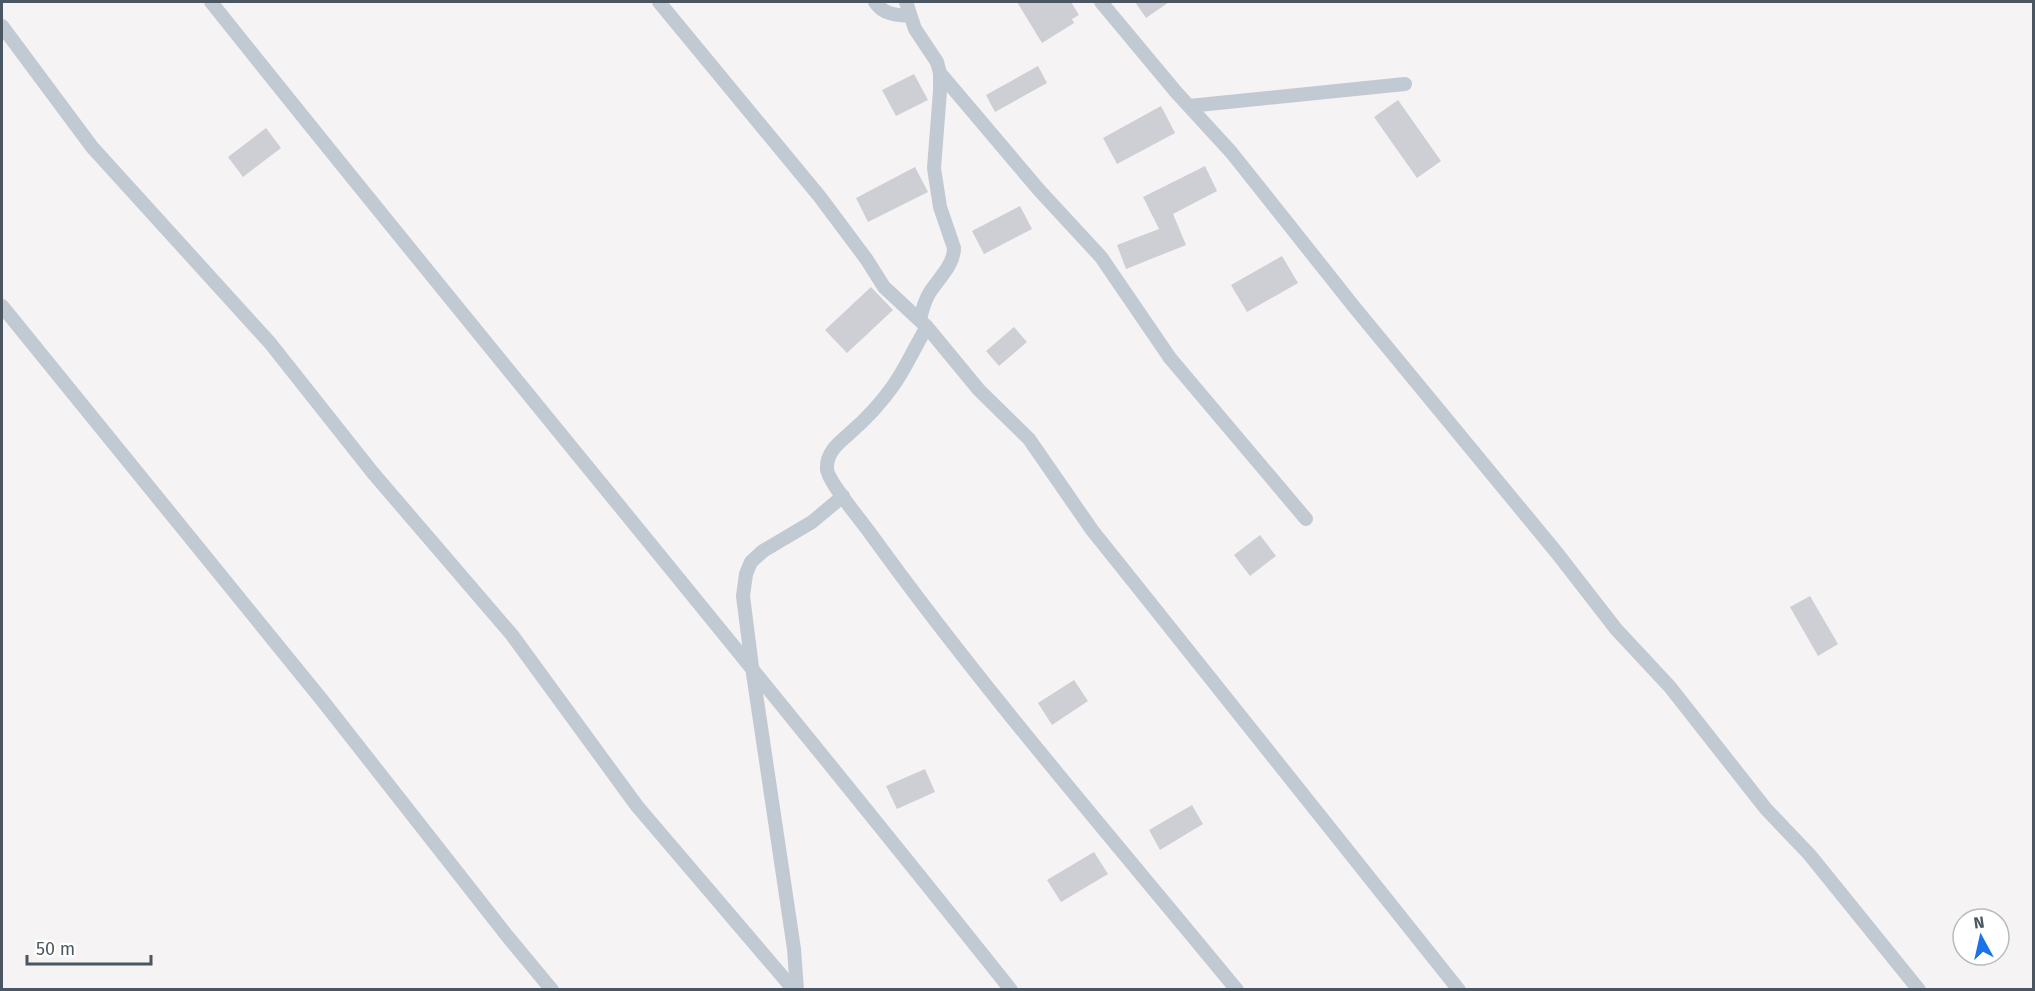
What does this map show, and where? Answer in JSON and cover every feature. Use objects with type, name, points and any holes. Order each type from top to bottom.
[{"type":"street","points":[[211,2],[403,243],[752,667],[1011,990]]},
{"type":"street","points":[[659,2],[820,197],[884,287],[924,324],[979,390],[1029,439],[1080,512],[1136,585],[1459,990]]},
{"type":"street","points":[[874,2],[893,15],[909,16]]},
{"type":"street","points":[[906,2],[909,16],[937,62],[940,73],[934,168],[940,207],[954,254],[947,270],[929,294],[924,324],[894,385],[875,409],[833,449],[828,460],[827,472],[830,480],[927,609],[1102,829],[1237,990]]},
{"type":"street","points":[[1101,2],[1138,48],[1231,152],[1616,628],[1670,687],[1766,809],[1809,854],[1919,990]]},
{"type":"street","points":[[2,26],[92,147],[270,343],[373,473],[512,635],[637,806],[795,990]]},
{"type":"street","points":[[940,73],[1039,190],[1101,256],[1170,358],[1306,519]]},
{"type":"street","points":[[1189,106],[1405,84]]},
{"type":"street","points":[[2,306],[322,700],[552,990]]},
{"type":"street","points":[[795,990],[794,949],[743,596],[746,574],[751,562],[763,551],[812,522],[843,496]]},
{"type":"building","points":[[1017,2],[1071,2],[1079,15],[1072,19],[1074,23],[1042,43]]},
{"type":"building","points":[[1135,2],[1169,2],[1146,18]]},
{"type":"building","points":[[1038,66],[1047,83],[995,112],[986,95]]},
{"type":"building","points":[[914,74],[928,100],[896,116],[882,90]]},
{"type":"building","points":[[1398,100],[1441,161],[1417,178],[1374,117]]},
{"type":"building","points":[[1161,106],[1175,133],[1117,164],[1103,138]]},
{"type":"building","points":[[266,128],[281,148],[243,177],[228,157]]},
{"type":"building","points":[[1205,166],[1217,191],[1173,214],[1186,245],[1126,269],[1117,245],[1159,229],[1143,197]]},
{"type":"building","points":[[915,167],[928,192],[868,222],[856,198]]},
{"type":"building","points":[[1020,206],[1032,229],[984,254],[972,231]]},
{"type":"building","points":[[1282,256],[1298,283],[1247,312],[1231,285]]},
{"type":"building","points":[[871,287],[893,310],[847,353],[825,330]]},
{"type":"building","points":[[1014,327],[1027,342],[999,366],[986,351]]},
{"type":"building","points":[[1260,535],[1276,556],[1250,576],[1234,555]]},
{"type":"building","points":[[1810,596],[1838,644],[1818,656],[1790,607]]},
{"type":"building","points":[[1074,680],[1088,701],[1052,725],[1038,703]]},
{"type":"building","points":[[925,769],[935,792],[897,809],[886,786]]},
{"type":"building","points":[[1192,805],[1203,824],[1160,850],[1149,830]]},
{"type":"building","points":[[1094,852],[1108,874],[1061,902],[1047,880]]}]
